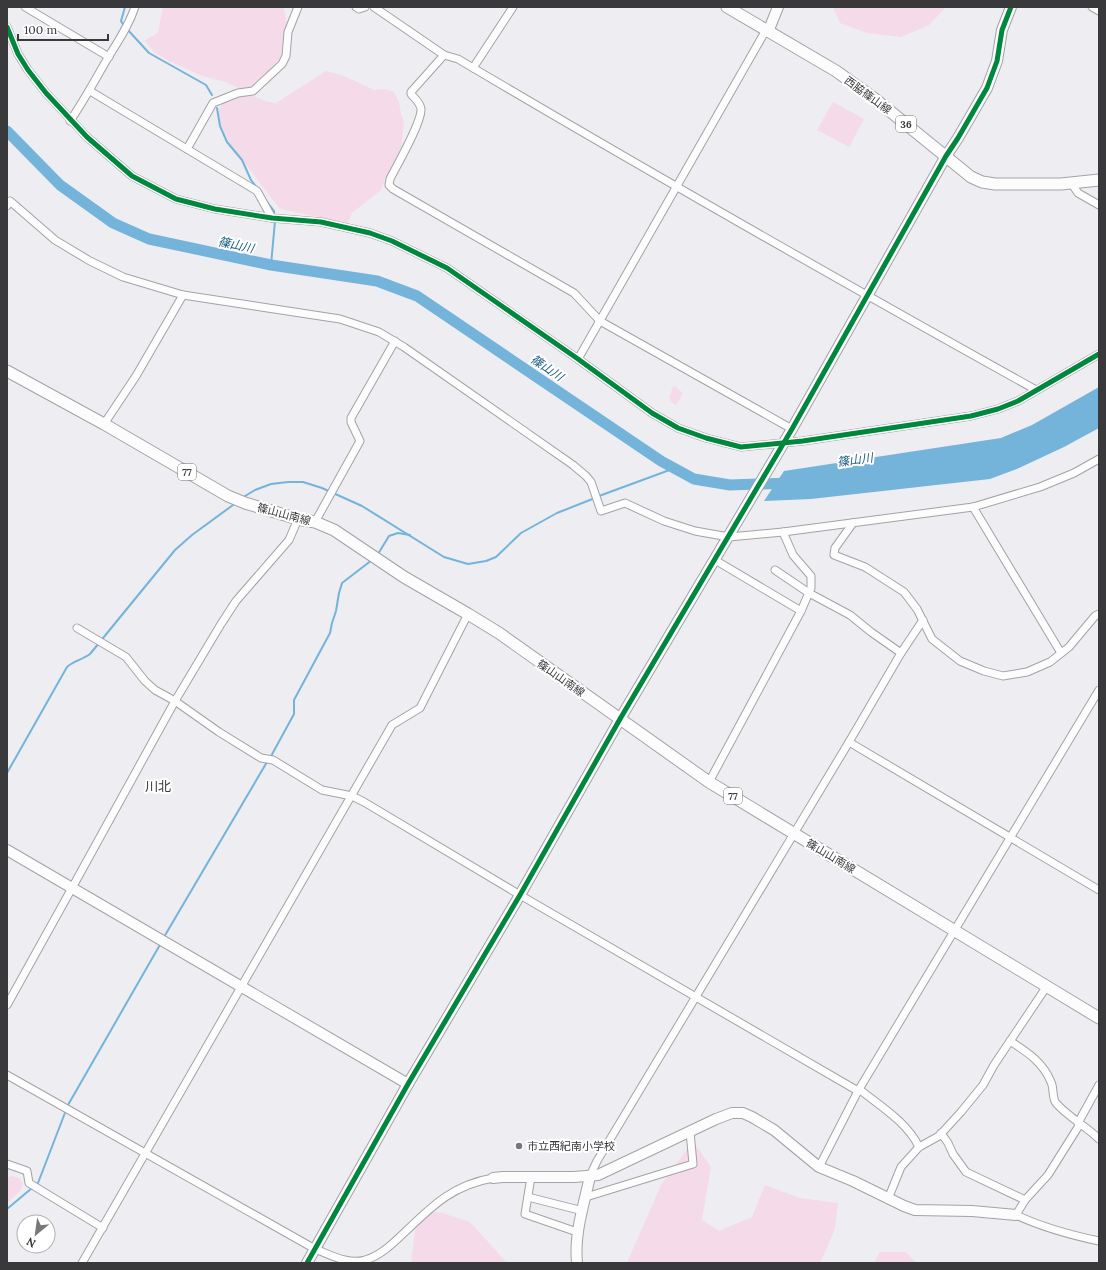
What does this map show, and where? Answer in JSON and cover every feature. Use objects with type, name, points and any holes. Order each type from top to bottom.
[{"type":"main road","name":"西脇篠山線","points":[[727,7],[842,76],[875,99],[971,177],[982,182],[995,184],[1072,184],[1099,180]]},
{"type":"main road","name":"篠山山南線","points":[[7,371],[104,424],[228,496],[245,503],[298,519],[315,522],[334,530],[404,577],[499,633],[709,782],[1099,1018]]},
{"type":"street","points":[[25,7],[108,57]]},
{"type":"street","points":[[70,121],[90,91],[108,57],[129,23],[135,7]]},
{"type":"street","points":[[187,149],[213,103],[238,93],[253,91],[282,64],[286,56],[288,32],[298,7]]},
{"type":"street","points":[[356,7],[359,9],[365,7]]},
{"type":"street","points":[[374,7],[444,55],[458,59],[573,127],[868,296],[1036,390]]},
{"type":"street","points":[[473,68],[513,7]]},
{"type":"street","points":[[578,359],[767,31],[778,7]]},
{"type":"street","points":[[307,1263],[408,1084],[520,895],[620,719],[783,445],[946,156],[987,88],[996,61],[1002,30],[1010,7]]},
{"type":"street","points":[[1092,7],[1099,11]]},
{"type":"street","points":[[7,27],[18,54],[28,70],[70,121],[104,153],[132,176],[176,199],[215,209],[272,218],[321,222],[370,233],[392,241],[447,268],[578,359],[652,413],[678,428],[706,438],[741,447],[783,445],[972,416],[1018,401],[1099,354]]},
{"type":"street","points":[[444,55],[411,92],[411,94],[419,102],[421,110],[418,124],[390,179],[389,185],[393,189],[574,293],[600,321],[792,429]]},
{"type":"street","points":[[90,91],[257,191],[272,218]]},
{"type":"street","points":[[1072,184],[1078,193],[1099,205]]},
{"type":"street","points":[[8,201],[55,240],[90,262],[123,277],[183,295],[340,318],[379,332],[395,341],[573,465],[586,476],[592,486],[601,511],[625,503],[670,523],[695,531],[731,534],[783,532],[972,506],[1040,487],[1074,473],[1099,459]]},
{"type":"street","points":[[104,424],[136,376],[183,295]]},
{"type":"street","points":[[315,522],[360,441],[351,422],[351,418],[395,341]]},
{"type":"street","points":[[972,506],[1061,653]]},
{"type":"street","points":[[7,1005],[175,701],[236,601],[289,540],[298,519]]},
{"type":"street","points":[[852,522],[835,548],[834,554],[865,566],[904,592],[917,609],[932,639],[960,661],[984,672],[1003,676],[1027,672],[1050,662],[1069,647],[1095,616],[1099,614]]},
{"type":"street","points":[[709,782],[801,611],[811,588],[811,576],[793,555],[783,532]]},
{"type":"street","points":[[715,560],[801,611]]},
{"type":"street","points":[[774,570],[809,593],[850,615],[901,653]]},
{"type":"street","points":[[82,1263],[392,725],[420,708],[468,614]]},
{"type":"street","points":[[577,1263],[577,1232],[590,1176],[597,1161],[901,653],[923,620]]},
{"type":"street","points":[[77,628],[126,657],[145,681],[155,690],[175,701],[219,732],[261,758],[273,760],[322,790],[352,796],[520,895],[859,1090],[905,1126],[914,1137],[919,1147]]},
{"type":"street","points":[[819,1166],[859,1090],[1099,690]]},
{"type":"street","points":[[849,742],[1099,890]]},
{"type":"street","points":[[7,850],[408,1084]]},
{"type":"street","points":[[888,1199],[901,1167],[919,1147],[941,1133],[961,1112],[982,1085],[1047,986]]},
{"type":"street","points":[[1010,1041],[1031,1055],[1043,1066],[1052,1083],[1055,1102],[1099,1139]]},
{"type":"street","points":[[7,1075],[315,1249],[342,1261],[366,1260],[382,1252],[442,1198],[470,1184],[503,1177],[598,1175],[716,1119],[732,1113],[743,1113],[774,1130],[819,1166],[888,1199],[915,1210],[972,1211],[1016,1215],[1033,1223],[1072,1235],[1099,1241]]},
{"type":"street","points":[[1016,1215],[1025,1200],[1048,1175],[1079,1123],[1099,1085]]},
{"type":"street","points":[[586,1197],[693,1164],[690,1132]]},
{"type":"street","points":[[941,1133],[953,1154],[966,1172],[1025,1200]]},
{"type":"street","points":[[7,1164],[27,1172],[29,1183],[103,1228]]},
{"type":"street","points":[[531,1177],[525,1214],[577,1232]]},
{"type":"street","points":[[528,1197],[583,1211]]},
{"type":"shaded area","points":[[163,7],[283,7],[287,25],[282,44],[281,57],[262,78],[248,88],[241,89],[226,82],[202,76],[155,53],[145,41],[158,32]]},
{"type":"shaded area","points":[[833,7],[946,7],[929,25],[901,37],[867,33],[840,23]]},
{"type":"shaded area","points":[[326,71],[342,75],[374,90],[386,89],[394,92],[399,102],[404,122],[401,151],[385,179],[381,190],[352,213],[348,223],[280,209],[230,144],[220,123],[219,109],[226,99],[252,95],[268,102],[276,103]]},
{"type":"shaded area","points":[[833,102],[864,119],[849,147],[817,130]]},
{"type":"shaded area","points":[[674,386],[683,393],[676,405],[671,402],[669,397]]},
{"type":"shaded area","points":[[693,1141],[711,1167],[702,1220],[719,1231],[752,1217],[765,1185],[800,1198],[838,1203],[835,1229],[820,1263],[627,1263],[661,1185]]},
{"type":"shaded area","points":[[12,1176],[19,1178],[23,1184],[20,1191],[7,1203],[7,1178]]},
{"type":"shaded area","points":[[439,1212],[470,1222],[507,1263],[411,1263],[417,1215]]},
{"type":"shaded area","points":[[880,1252],[906,1252],[916,1263],[874,1263]]},
{"type":"water","points":[[1099,387],[1099,428],[1064,447],[1019,468],[990,479],[811,499],[764,501],[784,471],[1001,438],[1032,425]]},
{"type":"waterway","points":[[124,26],[121,21],[125,7]]},
{"type":"waterway","points":[[127,29],[149,53],[206,85],[212,95]]},
{"type":"waterway","points":[[217,108],[220,126],[227,142],[242,160],[251,180],[257,188]]},
{"type":"waterway","name":"篠山川","points":[[7,131],[60,185],[113,223],[149,239],[271,265],[377,281],[417,296],[661,461],[694,479],[730,485],[790,483]]},
{"type":"waterway","points":[[264,198],[274,211],[274,216]]},
{"type":"waterway","points":[[271,265],[275,221]]},
{"type":"waterway","points":[[599,496],[675,468]]},
{"type":"waterway","points":[[245,496],[255,490],[271,484],[303,482],[322,488],[362,506],[444,557],[468,564],[486,561],[496,557],[521,533],[557,513],[595,498]]},
{"type":"waterway","points":[[7,773],[67,667],[90,654],[175,550],[192,535],[233,505]]},
{"type":"waterway","points":[[378,554],[389,536],[398,533],[410,535]]},
{"type":"waterway","points":[[270,758],[294,714],[294,700],[330,633],[342,583],[372,560]]},
{"type":"waterway","points":[[164,937],[267,762]]},
{"type":"waterway","points":[[35,1185],[38,1183],[68,1105],[161,943]]},
{"type":"waterway","points":[[7,1209],[32,1188]]},
{"type":"cycle path","points":[[307,1263],[408,1084],[520,895],[620,719],[792,429],[946,156],[987,88],[997,61],[1002,30],[1011,7]]},
{"type":"cycle path","points":[[7,27],[18,54],[28,70],[46,93],[87,137],[132,176],[176,199],[215,209],[272,218],[321,222],[370,233],[392,241],[447,268],[578,359],[652,413],[678,428],[706,438],[741,447],[803,441],[971,416],[998,409],[1018,401],[1099,354]]},
{"type":"place","name":"市立西紀南小学校","points":[[519,1146]]},
{"type":"district","name":"川北","points":[[158,786]]}]
